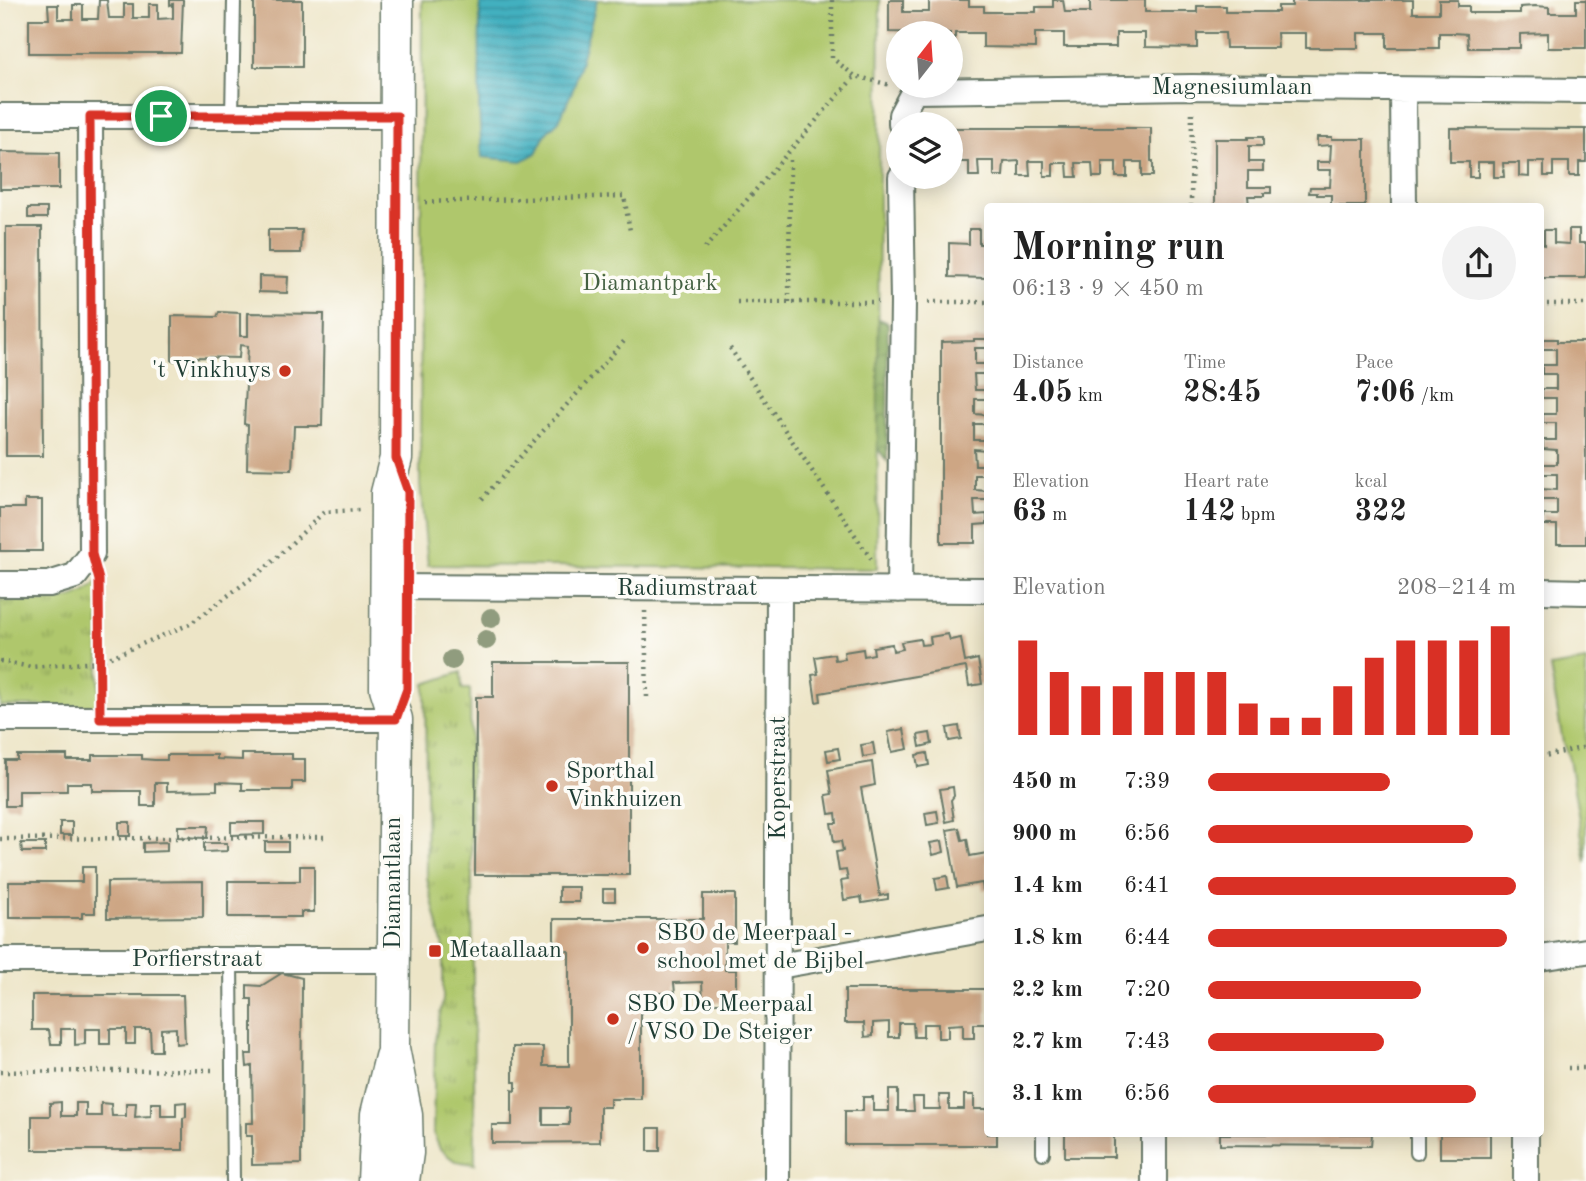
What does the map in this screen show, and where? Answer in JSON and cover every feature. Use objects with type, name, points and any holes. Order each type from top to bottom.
[{"type":"street","name":"Diamantlaan","points":[[397,0],[396,458],[408,492],[397,587],[407,689],[396,719],[393,1048],[406,1115],[407,1153],[403,1181]]},
{"type":"street","name":"Magnesiumlaan","points":[[963,90],[1192,87],[1586,91]]},
{"type":"street","points":[[1404,90],[1404,203]]},
{"type":"street","points":[[0,116],[397,116]]},
{"type":"street","points":[[0,584],[49,584],[75,576],[92,554],[90,116]]},
{"type":"street","points":[[899,590],[903,302],[901,189]]},
{"type":"street","name":"Radiumstraat","points":[[397,587],[984,590]]},
{"type":"street","name":"Koperstraat","points":[[777,1181],[779,589]]},
{"type":"street","points":[[1544,591],[1586,592]]},
{"type":"street","points":[[0,719],[396,719]]},
{"type":"street","points":[[779,966],[984,930]]},
{"type":"street","points":[[1544,957],[1586,951]]},
{"type":"street","name":"Porfierstraat","points":[[0,960],[394,960]]},
{"type":"street","name":"Diamantlaan","points":[[374,1181],[377,1114],[393,1048]]},
{"type":"street","points":[[1154,1137],[1154,1181]]},
{"type":"street","points":[[1526,1137],[1526,1181]]},
{"type":"lane","points":[[232,116],[234,0]]},
{"type":"lane","points":[[232,960],[233,1181]]},
{"type":"lane","points":[[1043,1137],[1043,1153]]},
{"type":"lane","points":[[1417,1137],[1417,1153]]},
{"type":"path","points":[[832,0],[832,58],[855,76],[886,84]]},
{"type":"path","points":[[705,248],[855,76]]},
{"type":"path","points":[[1191,203],[1192,87]]},
{"type":"path","points":[[789,302],[790,159]]},
{"type":"path","points":[[421,202],[624,196],[630,231]]},
{"type":"path","points":[[737,302],[984,302]]},
{"type":"path","points":[[1544,304],[1586,304]]},
{"type":"path","points":[[482,499],[626,339]]},
{"type":"path","points":[[730,348],[877,569],[899,590]]},
{"type":"path","points":[[0,662],[31,667],[99,662],[191,624],[268,565],[324,512],[362,510]]},
{"type":"path","points":[[92,554],[99,580],[100,719]]},
{"type":"path","points":[[644,589],[647,698]]},
{"type":"path","points":[[1544,756],[1586,747]]},
{"type":"path","points":[[0,839],[326,837]]},
{"type":"path","points":[[1568,1068],[1586,1068]]},
{"type":"path","points":[[0,1072],[232,1070]]},
{"type":"green space","name":"Diamantpark","points":[[422,0],[880,0],[877,569],[428,565],[420,484]]},
{"type":"green space","points":[[849,306],[888,323],[887,461],[840,398]]},
{"type":"green space","points":[[99,580],[99,706],[0,706],[0,600],[67,599],[90,589]]},
{"type":"green space","points":[[1586,661],[1586,862],[1550,667]]},
{"type":"green space","points":[[461,672],[462,689],[470,689],[475,1164],[455,1161],[440,1149],[433,1133],[435,1040],[443,1000],[443,947],[427,879],[425,684]]},
{"type":"water","points":[[480,0],[597,0],[574,87],[559,121],[546,133],[536,153],[522,161],[482,157],[479,109]]},
{"type":"building","points":[[99,0],[107,0],[109,18],[124,18],[124,4],[133,4],[133,18],[149,18],[149,4],[158,4],[158,19],[173,18],[173,4],[170,5],[170,0],[183,0],[181,53],[29,53],[29,19],[49,19],[48,5],[58,5],[58,19],[73,19],[73,5],[83,5],[83,19],[98,19]]},
{"type":"building","points":[[254,0],[302,0],[302,67],[254,67]]},
{"type":"building","points":[[889,0],[903,0],[903,12],[929,12],[929,0],[969,0],[969,6],[984,6],[984,12],[1036,12],[1036,7],[1053,7],[1053,0],[1063,0],[1065,12],[1090,12],[1090,0],[1145,0],[1145,12],[1197,12],[1197,6],[1226,6],[1226,12],[1278,12],[1278,6],[1292,6],[1292,0],[1413,0],[1413,13],[1439,13],[1439,0],[1458,0],[1458,6],[1469,6],[1469,13],[1520,13],[1520,7],[1535,6],[1549,7],[1549,13],[1576,13],[1576,0],[1586,0],[1586,48],[1548,48],[1548,33],[1520,34],[1520,48],[1468,48],[1467,34],[1454,33],[1439,33],[1439,48],[1387,48],[1387,33],[1358,33],[1358,48],[1306,48],[1306,33],[1277,33],[1278,48],[1226,48],[1225,33],[1197,33],[1197,48],[1145,47],[1145,33],[1116,33],[1116,47],[1064,47],[1064,33],[1035,33],[1035,48],[983,47],[983,33],[963,33],[963,21],[889,21]]},
{"type":"building","points":[[963,128],[1151,128],[1153,176],[1142,176],[1142,162],[1127,162],[1127,177],[1116,177],[1116,162],[1102,162],[1102,177],[1093,177],[1092,163],[1076,163],[1077,177],[1068,177],[1067,163],[1053,163],[1053,176],[1044,176],[1044,161],[1029,161],[1030,176],[1019,176],[1019,161],[1004,162],[1003,176],[994,176],[994,161],[978,161],[979,176],[969,176],[969,162],[963,162]]},
{"type":"building","points":[[1450,128],[1586,129],[1586,162],[1579,162],[1579,176],[1569,176],[1569,162],[1553,162],[1553,176],[1544,176],[1544,162],[1529,162],[1529,177],[1519,176],[1519,163],[1503,163],[1504,177],[1494,177],[1494,162],[1478,162],[1478,177],[1469,177],[1469,162],[1450,162]]},
{"type":"building","points":[[1263,137],[1263,146],[1249,146],[1249,162],[1263,162],[1263,171],[1248,171],[1248,187],[1271,187],[1271,193],[1248,196],[1249,203],[1215,203],[1215,139]]},
{"type":"building","points":[[1317,137],[1365,139],[1365,203],[1331,203],[1331,195],[1309,193],[1310,187],[1330,187],[1331,170],[1317,170],[1317,162],[1330,162],[1331,145],[1317,146]]},
{"type":"building","points":[[0,152],[59,153],[59,189],[0,189]]},
{"type":"building","points":[[28,208],[47,208],[47,218],[28,218]]},
{"type":"building","points":[[6,227],[42,227],[43,456],[6,456]]},
{"type":"building","points":[[969,229],[979,229],[979,244],[984,244],[984,278],[949,277],[949,243],[969,244]]},
{"type":"building","points":[[1569,229],[1579,229],[1579,243],[1586,243],[1586,278],[1544,278],[1544,230],[1554,230],[1554,243],[1569,244]]},
{"type":"building","points":[[268,230],[302,230],[301,253],[268,253]]},
{"type":"building","points":[[259,276],[288,277],[287,293],[259,292]]},
{"type":"building","name":"'t Vinkhuys","points":[[219,312],[240,313],[240,336],[248,336],[248,313],[324,314],[322,426],[294,426],[292,470],[247,469],[248,425],[244,424],[248,346],[240,345],[239,358],[197,357],[195,361],[172,361],[172,316],[217,317]]},
{"type":"building","points":[[984,339],[984,348],[975,348],[975,364],[984,364],[984,374],[974,374],[975,390],[984,390],[984,399],[975,399],[975,414],[984,415],[984,424],[974,424],[974,440],[984,440],[984,450],[974,449],[975,465],[984,465],[984,475],[975,475],[975,490],[984,491],[984,500],[974,500],[975,515],[984,514],[984,524],[975,525],[975,543],[941,543],[941,342]]},
{"type":"building","points":[[1544,339],[1586,342],[1586,544],[1557,544],[1557,525],[1544,525],[1544,515],[1557,515],[1557,500],[1544,500],[1544,489],[1557,490],[1557,474],[1544,474],[1544,464],[1557,464],[1557,450],[1544,449],[1544,440],[1556,440],[1556,423],[1544,423],[1544,414],[1556,414],[1556,398],[1544,398],[1544,389],[1556,389],[1556,374],[1544,374],[1544,365],[1556,365],[1556,349],[1544,349]]},
{"type":"building","points":[[25,500],[42,500],[42,551],[0,551],[0,508],[25,508]]},
{"type":"building","points":[[948,634],[950,640],[961,638],[965,662],[978,659],[982,684],[969,686],[966,667],[820,693],[821,701],[816,702],[812,675],[818,674],[815,657],[834,654],[835,660],[845,659],[844,652],[863,649],[864,656],[874,654],[873,647],[892,644],[893,651],[903,649],[901,642],[920,639],[921,645],[931,644],[930,637]]},
{"type":"building","name":"Sporthal Vinkhuizen","points":[[493,662],[629,662],[629,875],[475,875],[476,697],[493,697]]},
{"type":"building","points":[[959,726],[961,739],[949,741],[947,728]]},
{"type":"building","points":[[904,729],[908,749],[892,752],[888,732]]},
{"type":"building","points":[[930,733],[932,744],[920,747],[918,735]]},
{"type":"building","points":[[873,743],[875,755],[863,757],[861,745]]},
{"type":"building","points":[[838,748],[840,759],[828,761],[826,750]]},
{"type":"building","points":[[927,753],[929,765],[918,767],[916,755]]},
{"type":"building","points":[[242,754],[292,754],[292,759],[305,759],[305,782],[292,782],[292,790],[242,790],[242,783],[217,782],[217,790],[167,791],[167,783],[155,783],[155,806],[141,806],[141,791],[92,791],[92,783],[67,783],[67,791],[19,791],[19,806],[5,806],[5,760],[17,760],[17,755],[67,755],[67,760],[92,760],[92,755],[142,755],[142,759],[167,760],[167,755],[217,755],[217,759],[242,760]]},
{"type":"building","points":[[872,762],[875,785],[861,788],[880,896],[888,894],[888,899],[862,903],[861,897],[844,900],[841,881],[848,880],[846,870],[839,871],[836,852],[843,851],[841,841],[834,842],[831,823],[837,823],[836,813],[829,814],[826,795],[832,794],[828,770]]},
{"type":"building","points":[[953,787],[954,796],[951,800],[954,820],[946,822],[940,789]]},
{"type":"building","points":[[937,811],[939,823],[927,825],[925,813]]},
{"type":"building","points":[[60,822],[72,822],[72,835],[60,835]]},
{"type":"building","points":[[119,822],[130,822],[130,836],[119,836]]},
{"type":"building","points":[[231,822],[264,822],[264,834],[231,835]]},
{"type":"building","points":[[178,826],[208,826],[207,838],[178,837]]},
{"type":"building","points":[[959,828],[962,840],[967,839],[970,856],[984,854],[984,890],[982,883],[957,887],[947,830]]},
{"type":"building","points":[[942,841],[944,852],[933,855],[930,843]]},
{"type":"building","points":[[167,842],[167,851],[143,852],[143,843]]},
{"type":"building","points":[[265,842],[288,842],[288,851],[265,851]]},
{"type":"building","points":[[21,843],[45,843],[45,852],[22,852]]},
{"type":"building","points":[[204,843],[227,843],[227,851],[204,852]]},
{"type":"building","points":[[300,866],[314,866],[314,912],[301,912],[301,917],[228,917],[228,881],[300,881]]},
{"type":"building","points":[[82,867],[95,867],[95,913],[82,913],[82,918],[9,918],[9,882],[82,882]]},
{"type":"building","points":[[947,876],[949,888],[937,890],[935,878]]},
{"type":"building","points":[[203,881],[203,917],[107,918],[107,882]]},
{"type":"building","points":[[559,887],[579,887],[579,902],[559,902]]},
{"type":"building","points":[[603,889],[615,889],[615,901],[603,901]]},
{"type":"building","points":[[703,894],[735,894],[735,942],[725,942],[725,970],[736,970],[736,1003],[703,1003],[702,982],[674,983],[675,993],[641,993],[641,1099],[610,1099],[610,1107],[600,1107],[600,1142],[492,1143],[492,1125],[512,1125],[512,1090],[516,1091],[516,1082],[513,1082],[513,1047],[543,1047],[543,1066],[569,1066],[569,951],[554,951],[554,919],[703,919]],"holes":[[[543,1108],[569,1108],[569,1125],[543,1125]]]},
{"type":"building","points":[[282,973],[302,978],[301,1164],[252,1165],[252,1136],[246,1136],[246,1123],[253,1123],[252,1066],[247,1067],[246,1054],[252,1054],[252,999],[247,999],[247,985],[261,986]]},
{"type":"building","points":[[845,989],[984,989],[984,1024],[974,1024],[974,1038],[963,1038],[963,1024],[948,1025],[948,1038],[938,1038],[938,1024],[923,1024],[923,1037],[914,1037],[913,1023],[899,1023],[899,1037],[889,1037],[889,1022],[873,1023],[873,1036],[865,1037],[864,1023],[845,1023]]},
{"type":"building","points":[[32,995],[183,995],[185,1043],[176,1044],[176,1028],[161,1029],[161,1051],[151,1051],[150,1029],[135,1029],[135,1044],[126,1044],[126,1029],[110,1029],[110,1044],[100,1044],[100,1029],[85,1029],[85,1044],[75,1045],[75,1029],[61,1029],[61,1044],[51,1044],[49,1030],[32,1030]]},
{"type":"building","points":[[889,1090],[898,1090],[898,1111],[914,1111],[913,1097],[923,1097],[923,1109],[940,1109],[939,1095],[949,1095],[949,1109],[964,1109],[964,1095],[974,1095],[974,1109],[984,1109],[984,1137],[997,1137],[997,1145],[845,1145],[845,1111],[863,1111],[863,1097],[873,1097],[873,1111],[889,1111]]},
{"type":"building","points":[[61,1102],[61,1116],[76,1116],[76,1103],[86,1103],[86,1116],[101,1116],[101,1103],[111,1104],[112,1116],[126,1116],[126,1103],[136,1103],[135,1117],[151,1116],[151,1103],[161,1103],[161,1116],[176,1116],[176,1103],[186,1102],[183,1150],[32,1150],[32,1116],[50,1116],[50,1103]]},
{"type":"building","points":[[648,1128],[660,1128],[660,1151],[648,1151]]},
{"type":"building","points":[[1065,1137],[1114,1137],[1114,1157],[1065,1157]]},
{"type":"building","points":[[1220,1137],[1372,1137],[1371,1146],[1220,1145]]},
{"type":"building","points":[[1440,1137],[1490,1137],[1490,1158],[1440,1158]]},
{"type":"place","name":"'t Vinkhuys","points":[[285,371]]},
{"type":"place","name":"Sporthal Vinkhuizen","points":[[552,786]]},
{"type":"place","name":"SBO de Meerpaal - school met de Bijbel","points":[[643,948]]},
{"type":"place","name":"Metaallaan","points":[[435,951]]},
{"type":"place","name":"SBO De Meerpaal / VSO De Steiger","points":[[613,1019]]},
{"type":"route","points":[[90,116],[161,116],[397,116],[396,458],[408,492],[407,689],[396,719],[100,719],[99,580],[92,554],[90,116]]}]
